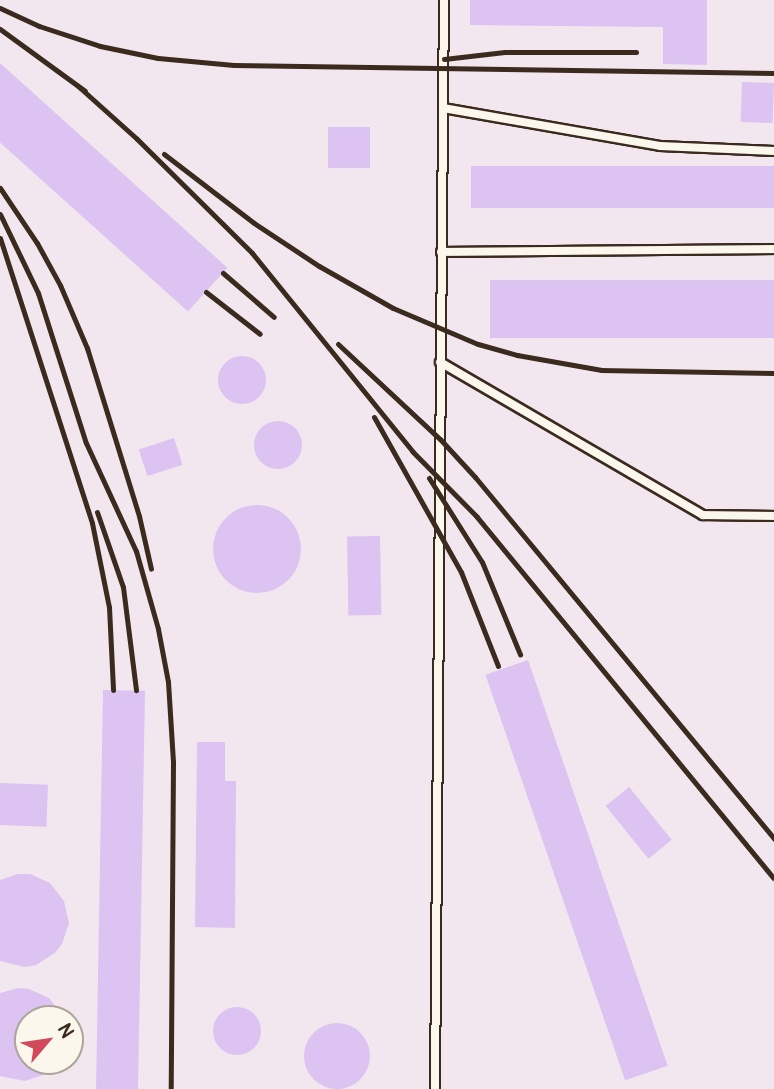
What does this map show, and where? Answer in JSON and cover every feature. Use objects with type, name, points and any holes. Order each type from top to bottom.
[{"type":"lane","points":[[435,1089],[443,0]]},
{"type":"lane","points":[[443,108],[660,146],[774,151]]},
{"type":"lane","points":[[442,252],[774,249]]},
{"type":"lane","points":[[440,362],[703,515],[774,516]]},
{"type":"shaded area","points":[[0,0],[774,0],[774,1089],[0,1089]]},
{"type":"building","points":[[470,0],[707,0],[707,65],[663,64],[663,27],[470,25]]},
{"type":"building","points":[[0,63],[227,268],[188,312],[0,142]]},
{"type":"building","points":[[742,82],[774,83],[773,123],[741,122]]},
{"type":"building","points":[[328,127],[370,127],[370,168],[328,168]]},
{"type":"building","points":[[471,166],[774,166],[774,208],[471,208]]},
{"type":"building","points":[[490,280],[774,280],[774,338],[490,338]]},
{"type":"building","points":[[242,356],[259,363],[266,380],[259,397],[242,404],[225,397],[218,380],[225,363]]},
{"type":"building","points":[[278,421],[295,428],[302,445],[295,462],[278,469],[261,462],[254,445],[261,428]]},
{"type":"building","points":[[174,438],[183,465],[147,476],[139,449]]},
{"type":"building","points":[[257,505],[282,512],[294,524],[301,549],[294,574],[282,586],[257,593],[232,586],[220,574],[213,549],[220,524],[232,512]]},
{"type":"building","points":[[380,536],[381,615],[348,616],[347,537]]},
{"type":"building","points":[[528,660],[668,1066],[625,1080],[485,675]]},
{"type":"building","points":[[103,690],[145,691],[138,1089],[96,1089]]},
{"type":"building","points":[[197,742],[225,742],[225,781],[236,781],[235,928],[195,927]]},
{"type":"building","points":[[0,783],[48,785],[47,827],[0,825]]},
{"type":"building","points":[[629,787],[672,840],[648,859],[606,806]]},
{"type":"building","points":[[18,874],[30,874],[50,883],[64,901],[69,923],[62,944],[55,953],[36,965],[25,967],[0,961],[0,880]]},
{"type":"building","points":[[18,988],[29,989],[49,998],[54,1005],[14,1005],[14,1075],[43,1075],[25,1081],[0,1076],[0,993]]},
{"type":"building","points":[[237,1007],[254,1014],[261,1031],[254,1048],[237,1055],[220,1048],[213,1031],[220,1014]]},
{"type":"building","points":[[337,1023],[350,1026],[360,1033],[367,1043],[370,1056],[367,1069],[360,1079],[350,1086],[337,1089],[324,1086],[314,1079],[307,1069],[304,1056],[307,1043],[314,1033],[324,1026]]},
{"type":"railway","points":[[0,8],[39,26],[100,46],[158,58],[234,65],[774,73]]},
{"type":"railway","points":[[0,29],[85,91]]},
{"type":"railway","points":[[444,59],[505,52],[636,52]]},
{"type":"railway","points":[[78,86],[137,139],[252,253],[413,452],[477,517],[774,878]]},
{"type":"railway","points":[[164,154],[254,223],[319,266],[393,308],[478,344],[517,355],[602,370],[774,373]]},
{"type":"railway","points":[[0,188],[37,243],[60,285],[87,348],[139,516],[151,569]]},
{"type":"railway","points":[[0,214],[38,293],[86,443],[136,551],[158,629],[168,682],[173,762],[171,1089]]},
{"type":"railway","points":[[0,238],[92,523],[109,607],[113,690]]},
{"type":"railway","points":[[223,273],[274,317]]},
{"type":"railway","points":[[206,292],[260,334]]},
{"type":"railway","points":[[338,344],[440,439],[475,477],[774,839]]},
{"type":"railway","points":[[374,417],[461,572],[498,666]]},
{"type":"railway","points":[[429,478],[482,562],[520,654]]},
{"type":"railway","points":[[97,512],[123,587],[136,690]]}]
